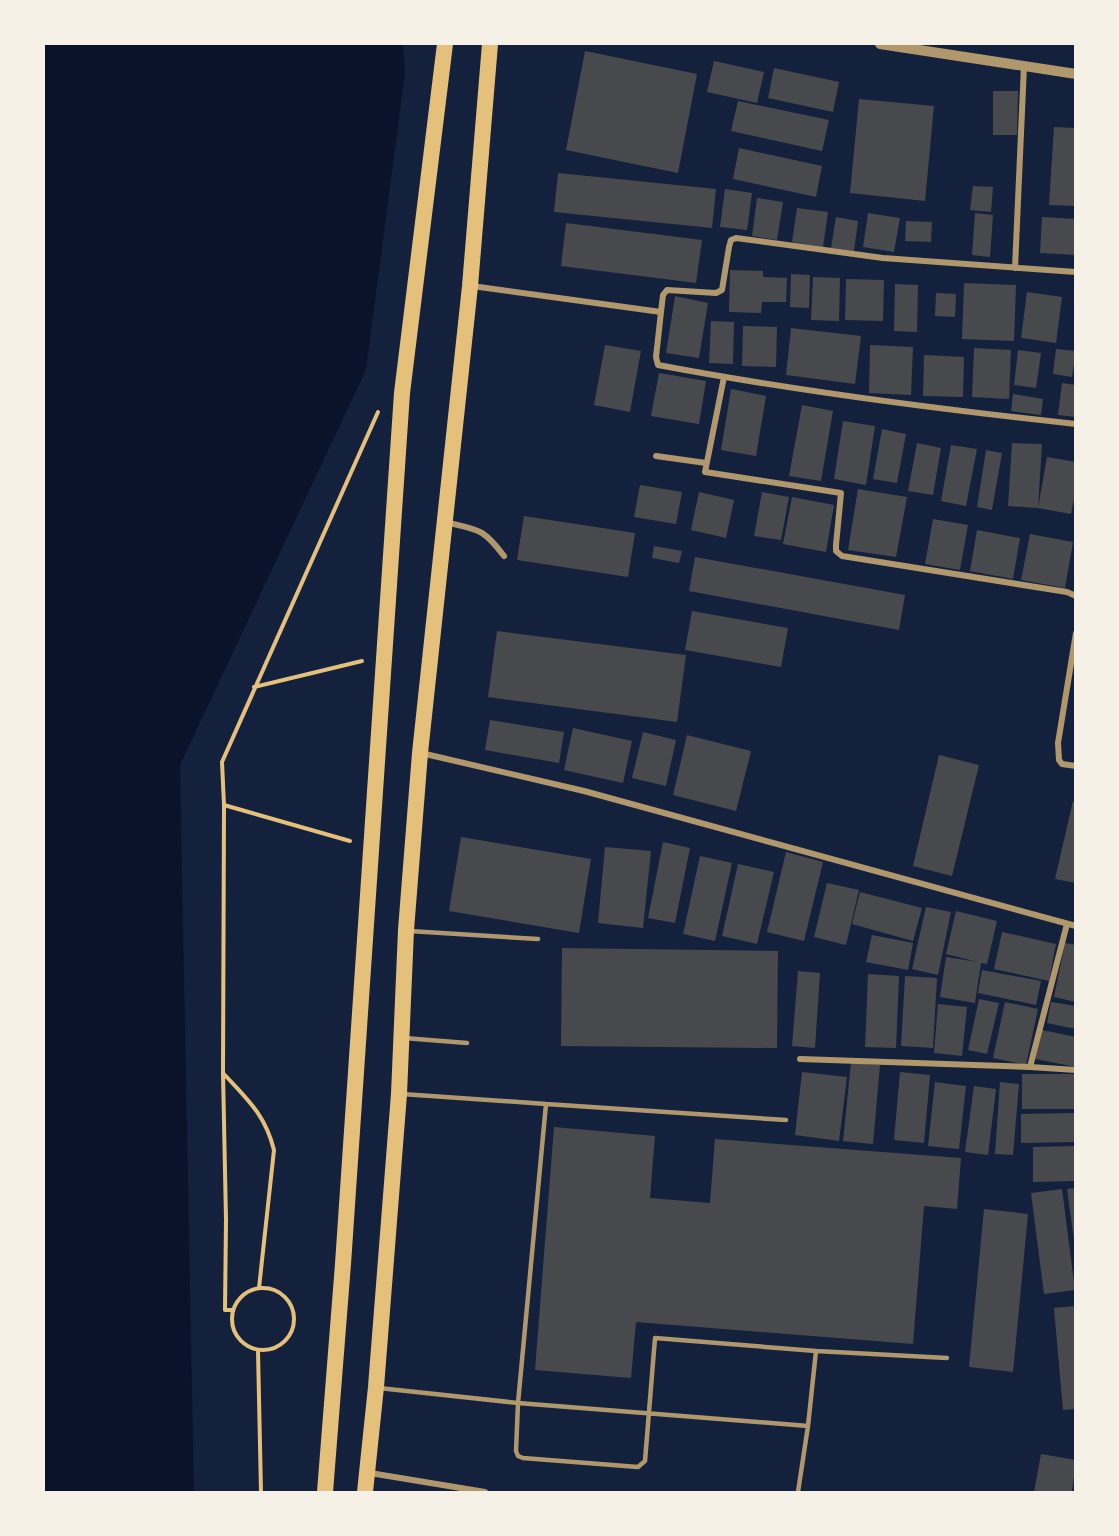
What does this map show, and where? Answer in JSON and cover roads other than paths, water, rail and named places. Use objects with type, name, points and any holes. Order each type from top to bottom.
[{"type":"highway","points":[[325,1492],[343,1264],[402,393],[446,44]]},
{"type":"highway","points":[[365,1492],[376,1387],[399,1094],[406,930],[420,753],[470,286],[490,44]]},
{"type":"street","points":[[880,44],[1076,74]]},
{"type":"street","points":[[1015,268],[1024,66]]},
{"type":"street","points":[[1076,272],[883,258],[736,238],[731,240],[729,247],[722,290],[716,293],[667,290],[663,295],[656,357],[658,365],[724,377],[902,405],[1076,424]]},
{"type":"street","points":[[470,286],[661,312]]},
{"type":"street","points":[[724,377],[705,472],[841,493],[836,551],[842,556],[1067,592],[1076,596]]},
{"type":"street","points":[[656,456],[706,463]]},
{"type":"street","points":[[444,521],[480,530],[492,539],[504,556]]},
{"type":"street","points":[[1076,633],[1058,743],[1059,760],[1062,764],[1076,766]]},
{"type":"street","points":[[420,753],[584,791],[1076,926]]},
{"type":"street","points":[[1030,1067],[1067,924]]},
{"type":"street","points":[[800,1059],[1076,1070]]},
{"type":"street","points":[[366,1472],[484,1492]]},
{"type":"lane","points":[[406,930],[538,939]]},
{"type":"lane","points":[[402,1038],[467,1042]]},
{"type":"lane","points":[[399,1094],[786,1120]]},
{"type":"lane","points":[[546,1104],[518,1403],[516,1451],[518,1456],[638,1467],[645,1461],[655,1338],[816,1351],[947,1358]]},
{"type":"lane","points":[[798,1492],[816,1351]]},
{"type":"lane","points":[[376,1387],[518,1403],[808,1426]]},
{"type":"water","points":[[44,44],[403,44],[405,73],[366,370],[180,765],[194,1492],[44,1492]]}]
